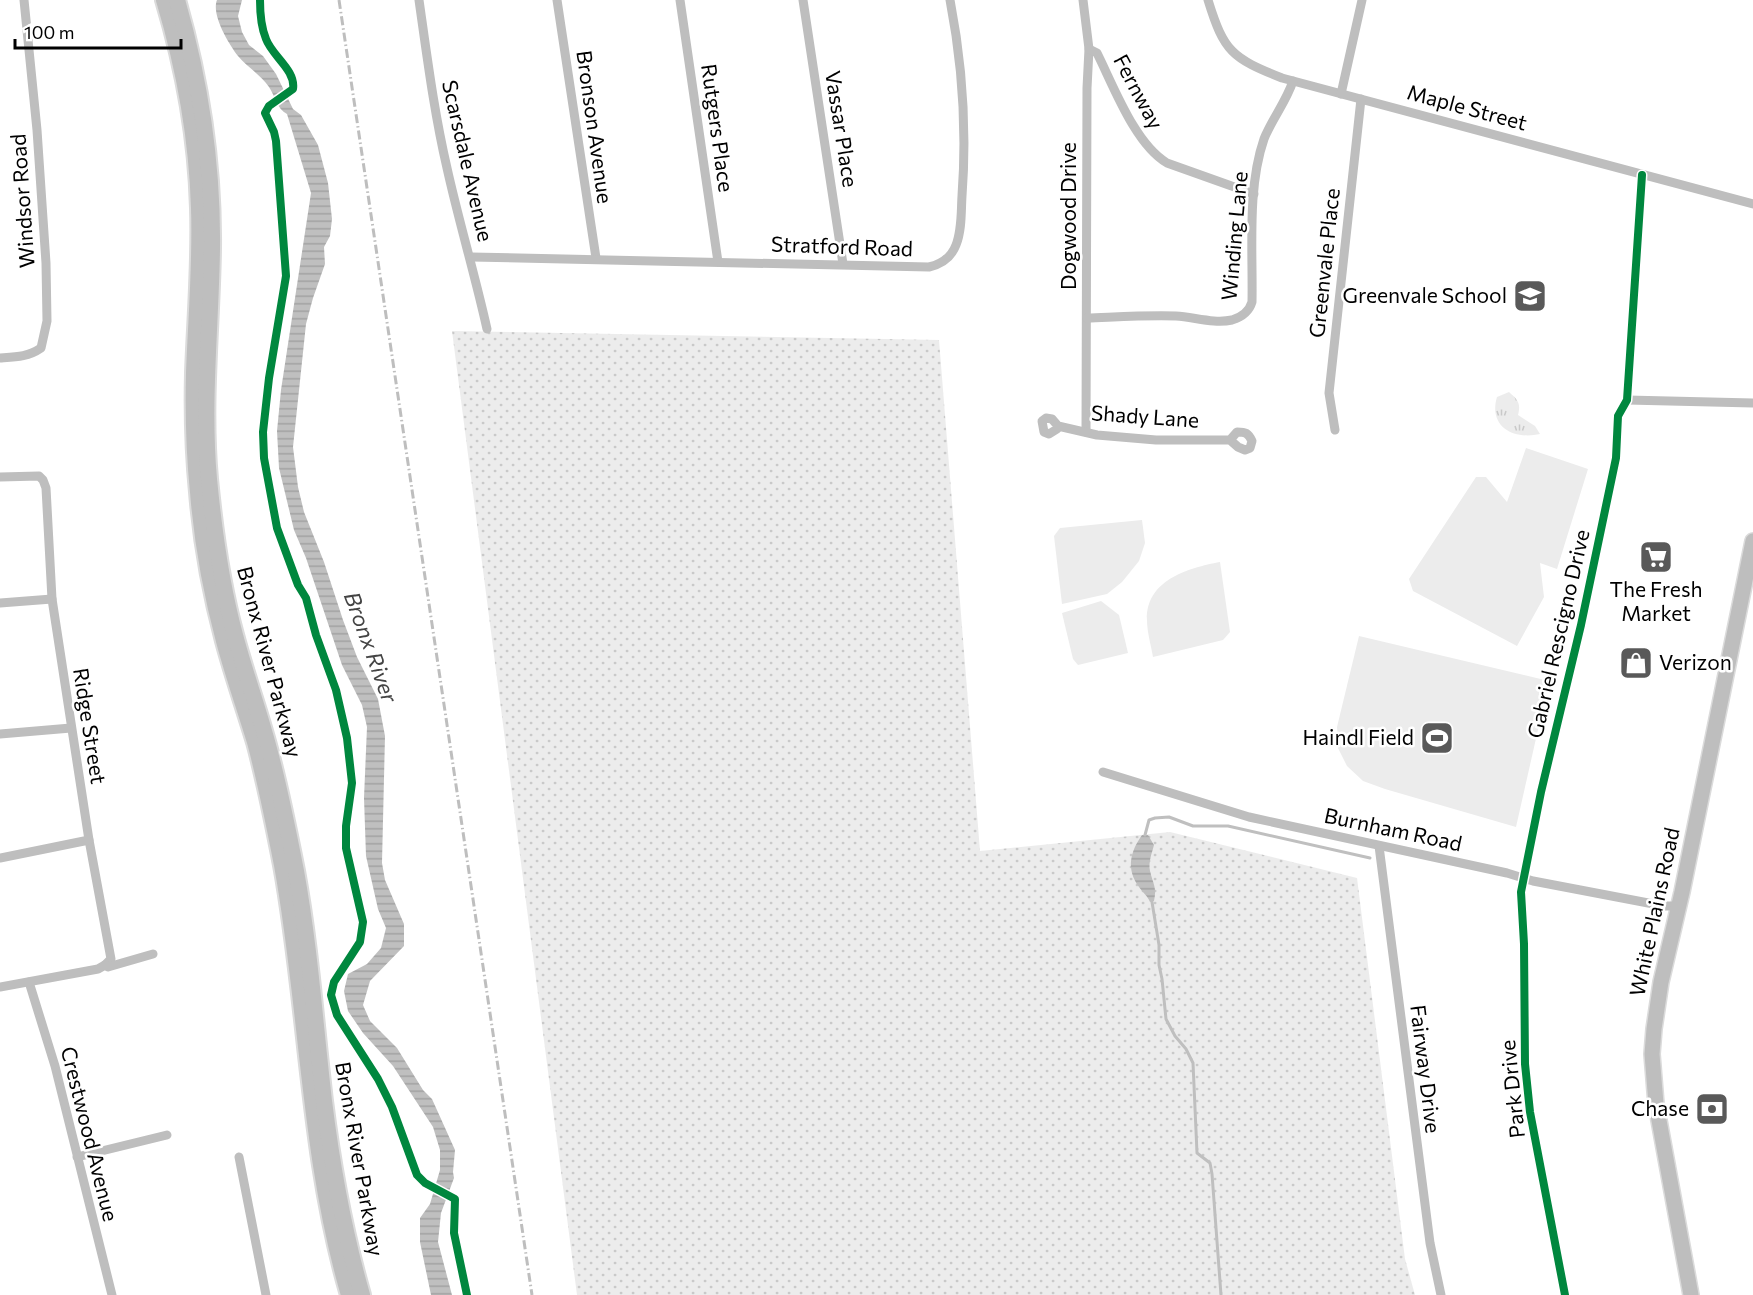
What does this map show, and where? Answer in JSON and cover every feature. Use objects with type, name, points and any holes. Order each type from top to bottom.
[{"type":"highway","name":"Bronx River Parkway","points":[[164,0],[185,88],[198,190],[199,272],[194,416],[196,467],[203,536],[219,621],[260,761],[281,860],[298,960],[317,1144],[332,1226],[350,1295]]},
{"type":"highway","name":"Bronx River Parkway","points":[[177,0],[200,104],[210,185],[212,247],[206,411],[208,474],[215,534],[230,615],[270,752],[296,873],[312,974],[321,1077],[332,1159],[343,1220],[362,1295]]},
{"type":"main road","name":"White Plains Road","points":[[1691,1295],[1658,1120],[1652,1054],[1661,982],[1679,906],[1753,541]]},
{"type":"street","name":"Windsor Road","points":[[0,358],[22,357],[41,348],[46,327],[46,263],[38,141],[24,0]]},
{"type":"street","name":"Scarsdale Avenue","points":[[419,0],[434,108],[487,329]]},
{"type":"street","name":"Bronson Avenue","points":[[557,0],[596,258]]},
{"type":"street","name":"Rutgers Place","points":[[680,0],[718,262]]},
{"type":"street","name":"Vassar Place","points":[[803,0],[843,264]]},
{"type":"street","name":"Stratford Road","points":[[471,257],[929,267],[945,261],[956,247],[959,236],[964,171],[965,108],[956,29],[950,0]]},
{"type":"street","name":"Dogwood Drive","points":[[1083,0],[1089,49],[1086,432]]},
{"type":"street","name":"Maple Street","points":[[1208,0],[1221,36],[1233,53],[1250,65],[1293,81],[1753,204]]},
{"type":"street","points":[[1341,94],[1362,0]]},
{"type":"street","name":"Fernway","points":[[1089,49],[1097,53],[1141,138],[1158,157],[1167,163],[1254,194]]},
{"type":"street","name":"Winding Lane","points":[[1087,318],[1177,316],[1215,321],[1231,320],[1243,315],[1249,309],[1252,302],[1254,194],[1264,140],[1293,81]]},
{"type":"street","name":"Greenvale Place","points":[[1335,430],[1329,393],[1360,99]]},
{"type":"street","name":"Gabriel Rescigno Drive","points":[[1524,878],[1616,458],[1618,416],[1627,400],[1642,175]]},
{"type":"street","points":[[1627,400],[1753,404]]},
{"type":"street","name":"Shady Lane","points":[[1058,426],[1096,435],[1156,440],[1230,440]]},
{"type":"street","name":"Ridge Street","points":[[0,477],[39,476],[44,480],[52,599],[89,840],[111,960],[105,965]]},
{"type":"street","points":[[0,603],[52,599]]},
{"type":"street","points":[[0,734],[71,728]]},
{"type":"street","name":"Burnham Road","points":[[1103,772],[1249,817],[1533,881],[1664,906],[1679,906]]},
{"type":"street","points":[[0,858],[89,840]]},
{"type":"street","name":"Fairway Drive","points":[[1379,846],[1428,1232],[1441,1295]]},
{"type":"street","name":"Park Drive","points":[[1524,878],[1520,904],[1524,944],[1526,1064],[1530,1112],[1565,1295]]},
{"type":"street","points":[[0,987],[98,969],[105,965],[108,967],[153,954]]},
{"type":"street","name":"Crestwood Avenue","points":[[29,982],[55,1066],[112,1295]]},
{"type":"street","points":[[77,1157],[167,1135]]},
{"type":"street","points":[[239,1157],[266,1295]]},
{"type":"green space","points":[[452,331],[939,340],[980,851],[1170,832],[1357,878],[1405,1259],[1415,1295],[577,1295]]},
{"type":"green space","points":[[1509,392],[1518,402],[1518,415],[1535,426],[1540,434],[1513,433],[1500,423],[1496,416],[1497,397]]},
{"type":"green space","points":[[1526,448],[1588,469],[1557,569],[1540,563],[1544,597],[1517,646],[1413,591],[1409,579],[1476,477],[1486,477],[1507,502]]},
{"type":"green space","points":[[1142,520],[1145,543],[1139,561],[1122,582],[1107,594],[1062,604],[1054,536],[1060,528]]},
{"type":"green space","points":[[1220,562],[1230,632],[1223,640],[1153,657],[1147,620],[1153,595],[1171,578],[1183,572]]},
{"type":"green space","points":[[1101,601],[1119,615],[1128,653],[1078,665],[1073,659],[1062,613]]},
{"type":"green space","name":"Haindl Field","points":[[1359,636],[1549,681],[1516,827],[1385,789],[1363,781],[1347,766],[1338,748],[1337,727]]},
{"type":"shaded area","points":[[217,0],[242,0],[238,16],[242,32],[249,45],[263,56],[276,74],[293,109],[301,115],[318,145],[328,183],[332,219],[330,236],[324,247],[325,264],[306,324],[293,447],[304,512],[357,657],[378,699],[385,736],[382,863],[385,880],[404,924],[404,946],[370,981],[363,1005],[370,1021],[397,1048],[423,1090],[432,1099],[455,1150],[454,1178],[441,1213],[438,1242],[452,1295],[431,1295],[420,1242],[420,1218],[430,1204],[440,1170],[440,1150],[433,1127],[393,1066],[363,1033],[348,1011],[344,991],[348,974],[367,964],[381,948],[386,928],[378,909],[366,856],[364,798],[367,727],[362,705],[342,665],[306,558],[294,530],[279,468],[277,431],[281,390],[311,193],[287,114],[278,106],[266,83],[238,56],[230,44],[216,13]]},
{"type":"shaded area","points":[[1142,835],[1148,835],[1154,845],[1150,868],[1155,896],[1154,901],[1150,902],[1135,880],[1131,867],[1132,854]]},
{"type":"waterway","points":[[1145,835],[1149,820],[1169,817],[1193,826],[1228,826],[1370,858]]},
{"type":"waterway","points":[[1152,902],[1159,945],[1159,965],[1166,1019],[1193,1063],[1197,1153],[1210,1163],[1212,1174],[1221,1295]]},
{"type":"railway","points":[[339,0],[532,1295]]},
{"type":"cycle path","points":[[260,0],[261,20],[266,39],[287,69],[293,82],[293,89],[269,106],[265,113],[276,141],[286,276],[269,378],[263,432],[264,458],[277,528],[298,585],[306,598],[316,635],[336,690],[347,738],[352,783],[346,826],[346,848],[363,922],[360,942],[334,982],[331,995],[337,1015],[378,1079],[392,1107],[417,1175],[425,1183],[455,1199],[454,1233],[467,1295]]},
{"type":"cycle path","points":[[1565,1295],[1530,1112],[1525,1064],[1521,892],[1541,792],[1581,625],[1616,458],[1618,416],[1627,400],[1642,175]]},
{"type":"place","name":"Greenvale School","points":[[1530,296]]},
{"type":"place","name":"The Fresh Market","points":[[1656,557]]},
{"type":"place","name":"Verizon","points":[[1636,663]]},
{"type":"place","name":"Haindl Field","points":[[1437,738]]},
{"type":"place","name":"Chase","points":[[1712,1109]]},
{"type":"water label","name":"Bronx River","points":[[371,647]]}]
